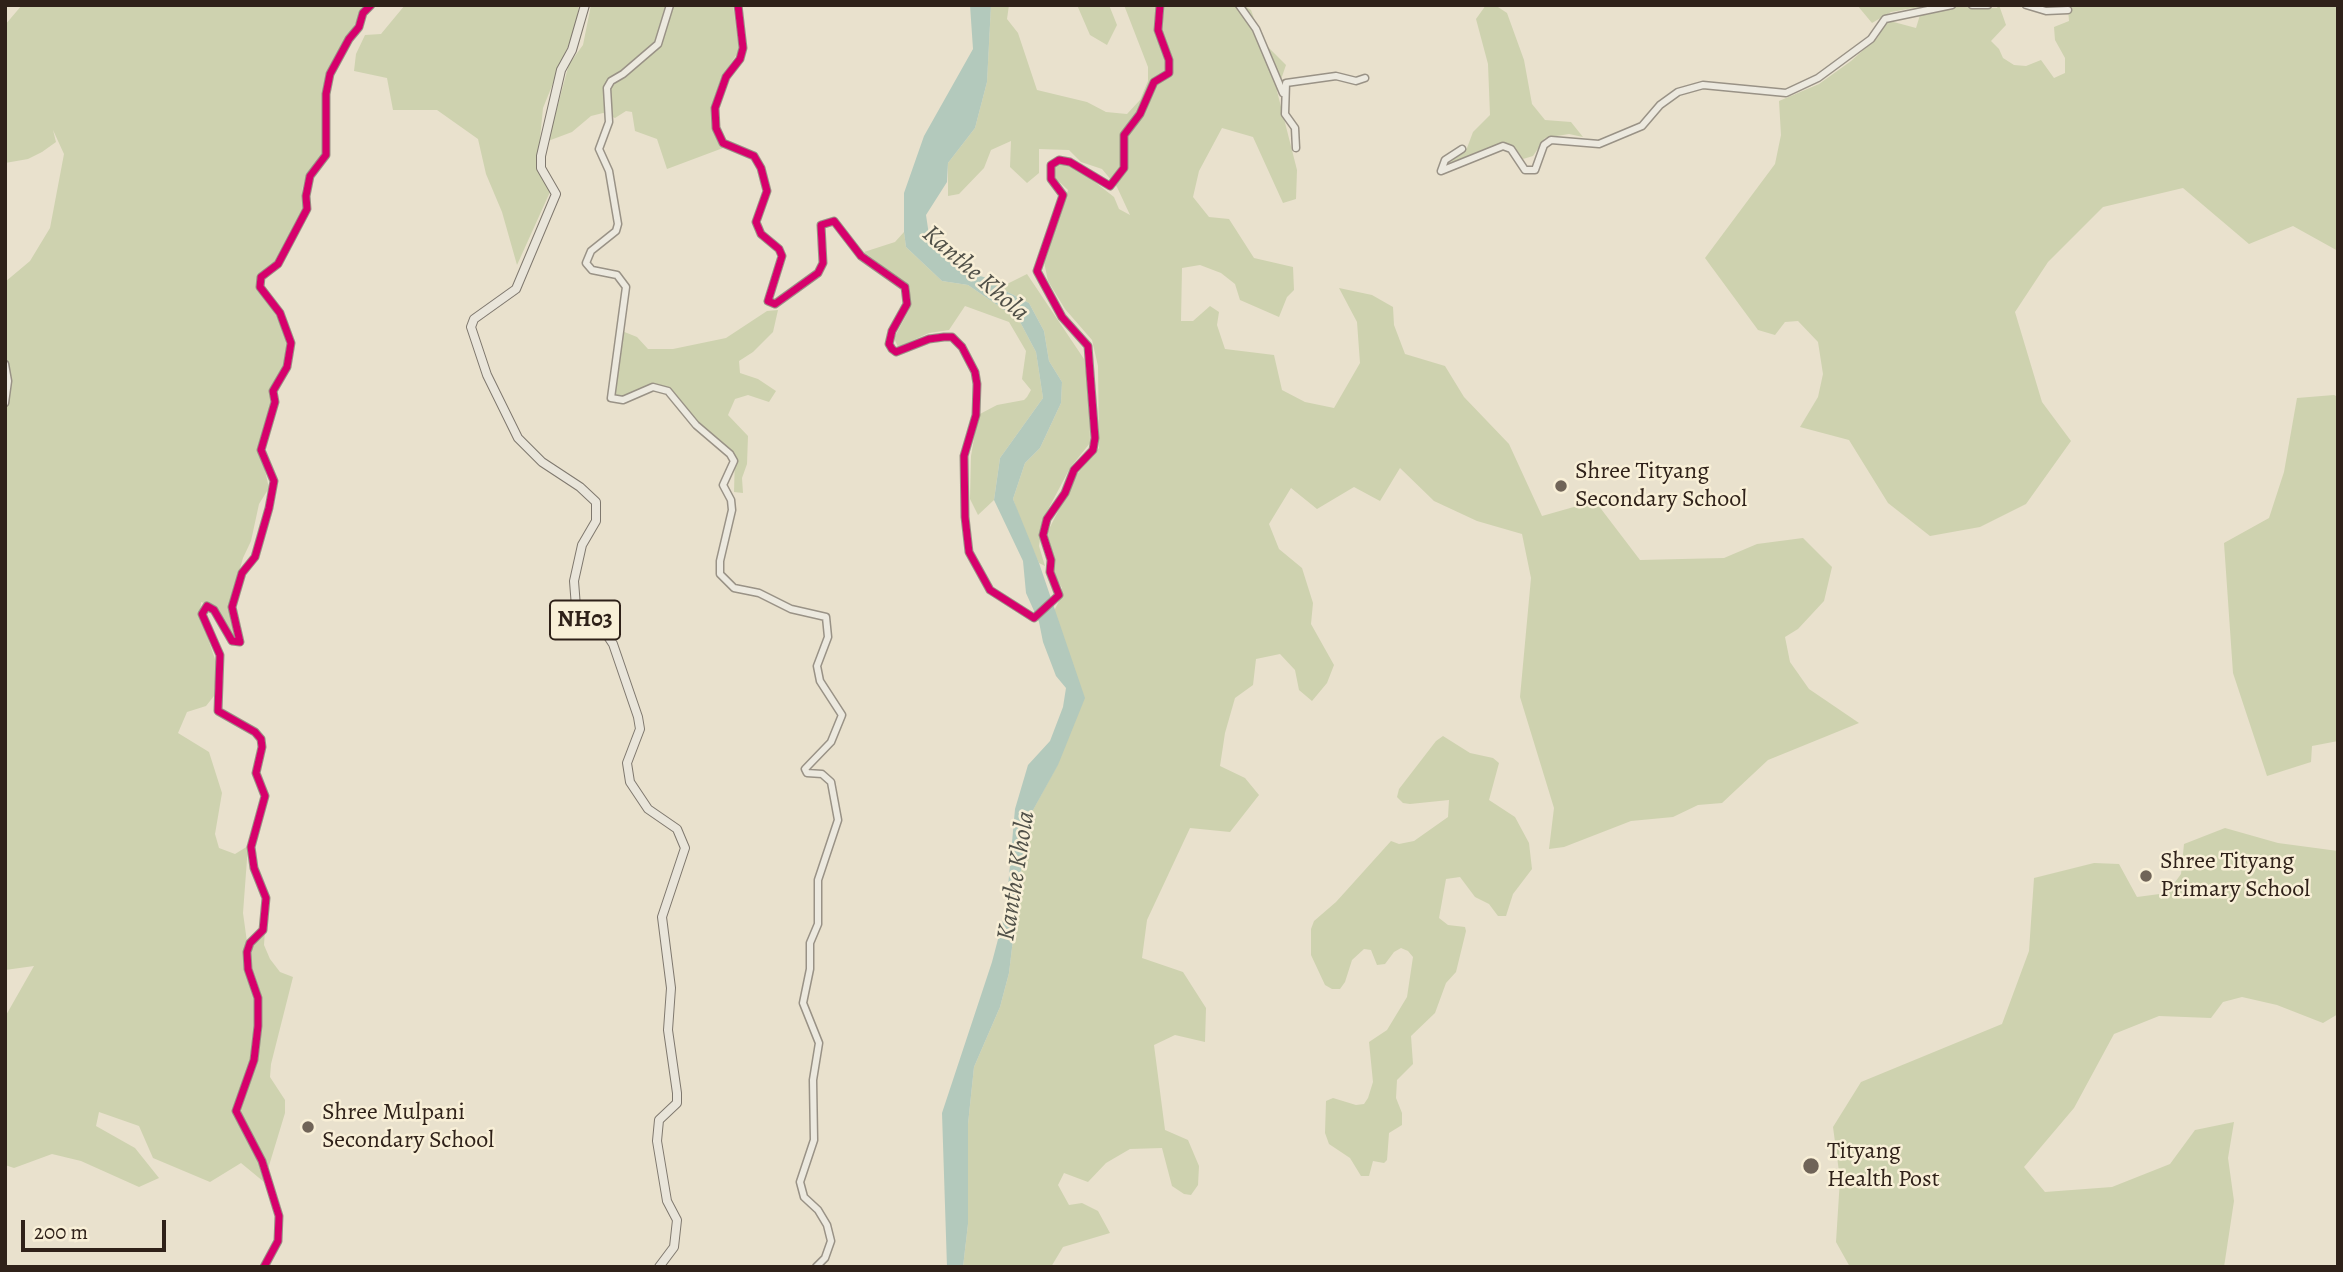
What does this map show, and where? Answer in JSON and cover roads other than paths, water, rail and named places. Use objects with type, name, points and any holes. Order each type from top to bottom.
[{"type":"main road","name":"NH03","points":[[585,5],[572,50],[561,70],[541,156],[541,168],[556,194],[516,289],[474,319],[471,327],[487,375],[518,438],[542,462],[580,487],[596,502],[596,521],[582,545],[574,581],[576,607],[584,620],[607,635],[613,644],[638,717],[640,729],[627,763],[631,782],[648,809],[677,829],[685,848],[662,917],[671,988],[668,1030],[677,1102],[659,1120],[657,1142],[667,1201],[677,1220],[674,1247],[659,1267]]},
{"type":"street","points":[[264,1267],[278,1241],[279,1216],[262,1161],[236,1111],[257,1042],[258,998],[248,969],[247,951],[250,943],[263,930],[266,898],[254,868],[251,847],[265,796],[256,773],[262,747],[261,739],[255,732],[218,711],[220,655],[202,614],[207,606],[214,610],[232,641],[240,642],[232,607],[242,573],[255,557],[269,508],[274,481],[261,450],[275,402],[273,391],[287,367],[291,343],[280,313],[260,286],[261,277],[278,264],[307,209],[307,186],[326,155],[326,94],[330,74],[349,39],[359,27],[363,13],[371,5]]},
{"type":"street","points":[[670,5],[658,44],[611,81],[607,88],[609,122],[599,149],[609,171],[618,224],[616,231],[591,251],[586,263],[592,270],[617,275],[626,288],[611,398],[623,400],[653,387],[668,391],[696,425],[730,454],[734,461],[723,485],[731,500],[732,510],[720,561],[720,573],[734,588],[759,593],[791,609],[826,617],[828,636],[817,666],[820,681],[842,715],[831,742],[805,769],[807,773],[822,774],[831,782],[838,820],[818,880],[818,924],[810,943],[810,968],[803,1003],[819,1043],[813,1080],[814,1140],[800,1182],[804,1197],[818,1210],[827,1225],[831,1241],[825,1258],[816,1267]]},
{"type":"street","points":[[738,5],[743,48],[740,59],[726,77],[715,108],[716,128],[723,143],[754,156],[761,168],[767,191],[756,222],[761,234],[779,249],[782,256],[768,301],[775,304],[818,274],[823,263],[821,225],[834,221],[862,256],[905,287],[907,304],[892,331],[889,344],[892,349],[896,352],[929,339],[944,337],[952,337],[962,347],[975,372],[977,384],[976,415],[964,456],[965,517],[973,564],[990,590],[1034,618],[1059,595],[1058,586],[1050,572],[1051,560],[1044,535],[1048,519],[1065,493],[1067,482],[1081,460],[1093,450],[1095,438],[1093,370],[1088,346],[1062,317],[1037,271],[1063,195],[1051,179],[1051,165],[1059,160],[1070,162],[1110,186],[1124,168],[1124,135],[1140,114],[1154,82],[1169,74],[1169,60],[1158,30],[1160,5]]},
{"type":"street","points":[[1239,5],[1256,29],[1284,94]]},
{"type":"street","points":[[1462,149],[1445,160],[1441,171],[1503,146],[1511,149],[1525,170],[1535,170],[1544,145],[1551,140],[1599,144],[1642,126],[1660,105],[1678,92],[1703,85],[1786,93],[1818,79],[1871,38],[1885,19],[1952,5]]},
{"type":"street","points":[[1972,5],[1988,5]]},
{"type":"street","points":[[2026,5],[2046,11],[2068,10]]},
{"type":"street","points":[[1296,148],[1295,128],[1284,114],[1284,85],[1291,81],[1336,76],[1356,81],[1365,78]]},
{"type":"street","points":[[5,364],[8,381],[5,402]]},
{"type":"water","name":"Kanthe Khola","points":[[970,5],[991,5],[987,82],[975,128],[948,163],[947,182],[926,215],[929,235],[976,275],[995,280],[996,286],[1029,303],[1044,331],[1049,361],[1062,382],[1061,403],[1040,448],[1025,463],[1013,499],[1039,563],[1085,698],[1058,765],[1027,821],[1009,973],[1000,1007],[974,1067],[968,1124],[968,1224],[963,1267],[947,1267],[942,1113],[992,962],[1006,909],[1015,809],[1028,765],[1050,741],[1063,707],[1066,688],[1056,676],[1043,642],[1039,622],[1026,593],[1023,561],[994,500],[1000,458],[1043,398],[1036,352],[1019,320],[968,285],[942,281],[906,247],[904,193],[924,136],[973,49]]},
{"type":"place","name":"Shree Tityang Secondary School","points":[[1561,486]]},
{"type":"place","name":"Shree Tityang Primary School","points":[[2146,876]]},
{"type":"place","name":"Shree Mulpani Secondary School","points":[[308,1127]]},
{"type":"place","name":"Tityang Health Post","points":[[1811,1166]]}]
